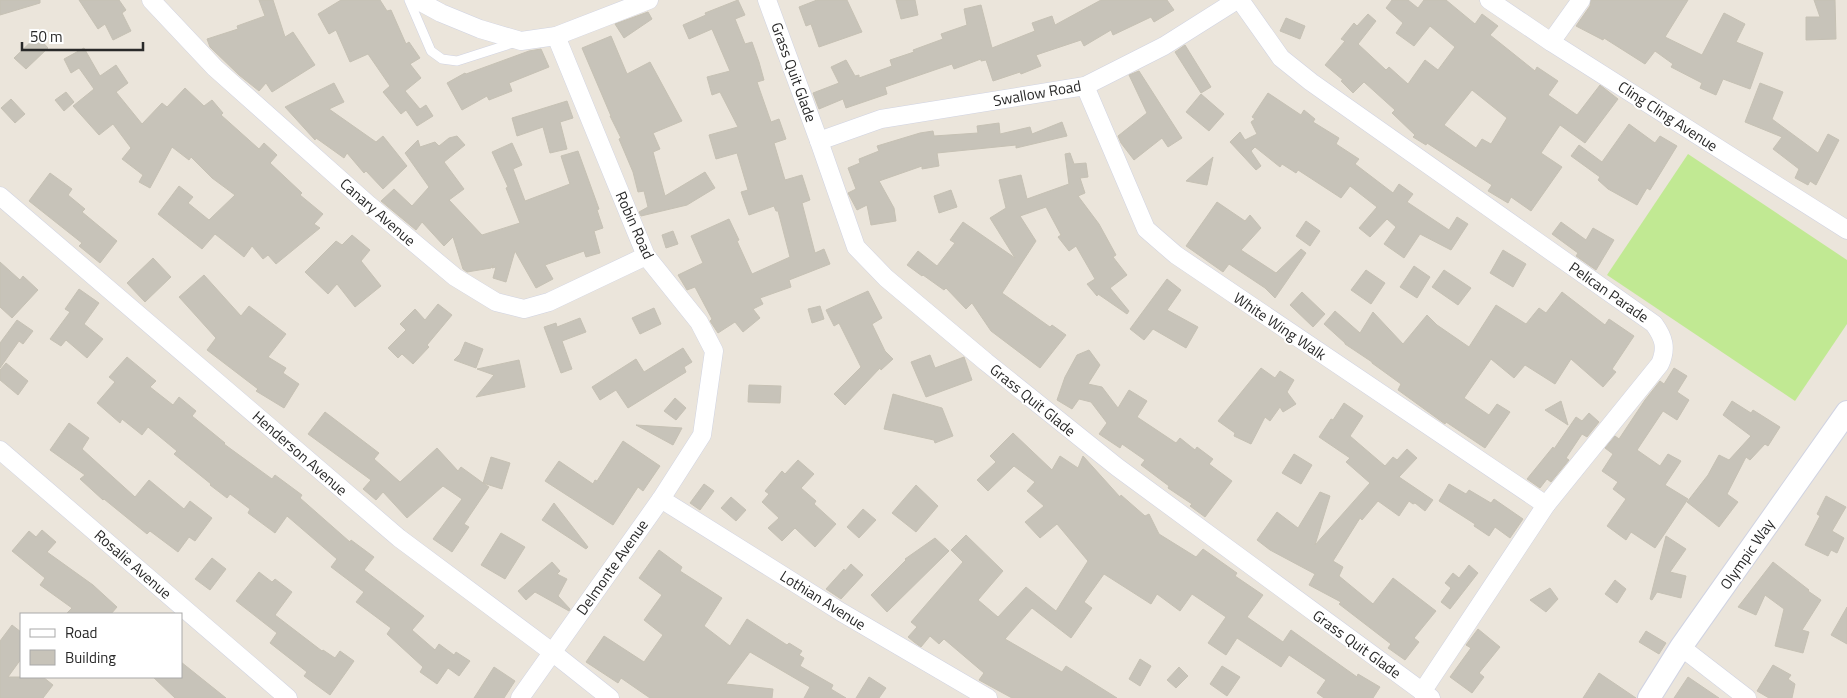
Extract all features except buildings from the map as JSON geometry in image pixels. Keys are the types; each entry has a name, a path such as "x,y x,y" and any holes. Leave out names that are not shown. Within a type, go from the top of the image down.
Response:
{"street":[{"name":"Canary Avenue","path":"152,0 215,68 369,205 455,277 496,302 524,309 549,302 646,256"},
{"path":"417,0 441,13 480,29 521,41 556,36 649,0"},
{"name":"Grass Quit Glade","path":"767,0 856,247 886,278 986,362 1117,467 1426,695"},
{"name":"Swallow Road","path":"819,141 881,119 1085,86 1164,46 1238,0"},
{"name":"Pelican Parade","path":"1238,0 1281,58 1654,324 1661,333 1665,346 1660,364 1546,505 1426,695"},
{"name":"Cling Cling Avenue","path":"1489,0 1847,230"},
{"path":"1552,42 1581,0"},
{"name":"Robin Road","path":"556,36 646,256 699,322 714,351 702,435"},
{"name":"White Wing Walk","path":"1085,86 1146,229 1184,260 1546,505"},
{"name":"Henderson Avenue","path":"0,196 399,538 552,652 610,698"},
{"name":"Olympic Way","path":"1649,698 1681,648 1847,412"},
{"name":"Delmonte Avenue","path":"520,698 661,499 702,435"},
{"name":"Rosalie Avenue","path":"0,450 288,698"},
{"name":"Lothian Avenue","path":"661,499 841,612 988,698"},
{"path":"1681,648 1747,698"}],"lane":[{"path":"408,0 431,51 442,59 457,61 521,41"}],"green space":[{"path":"1688,154 1847,260 1847,324 1795,401 1607,275"}]}
